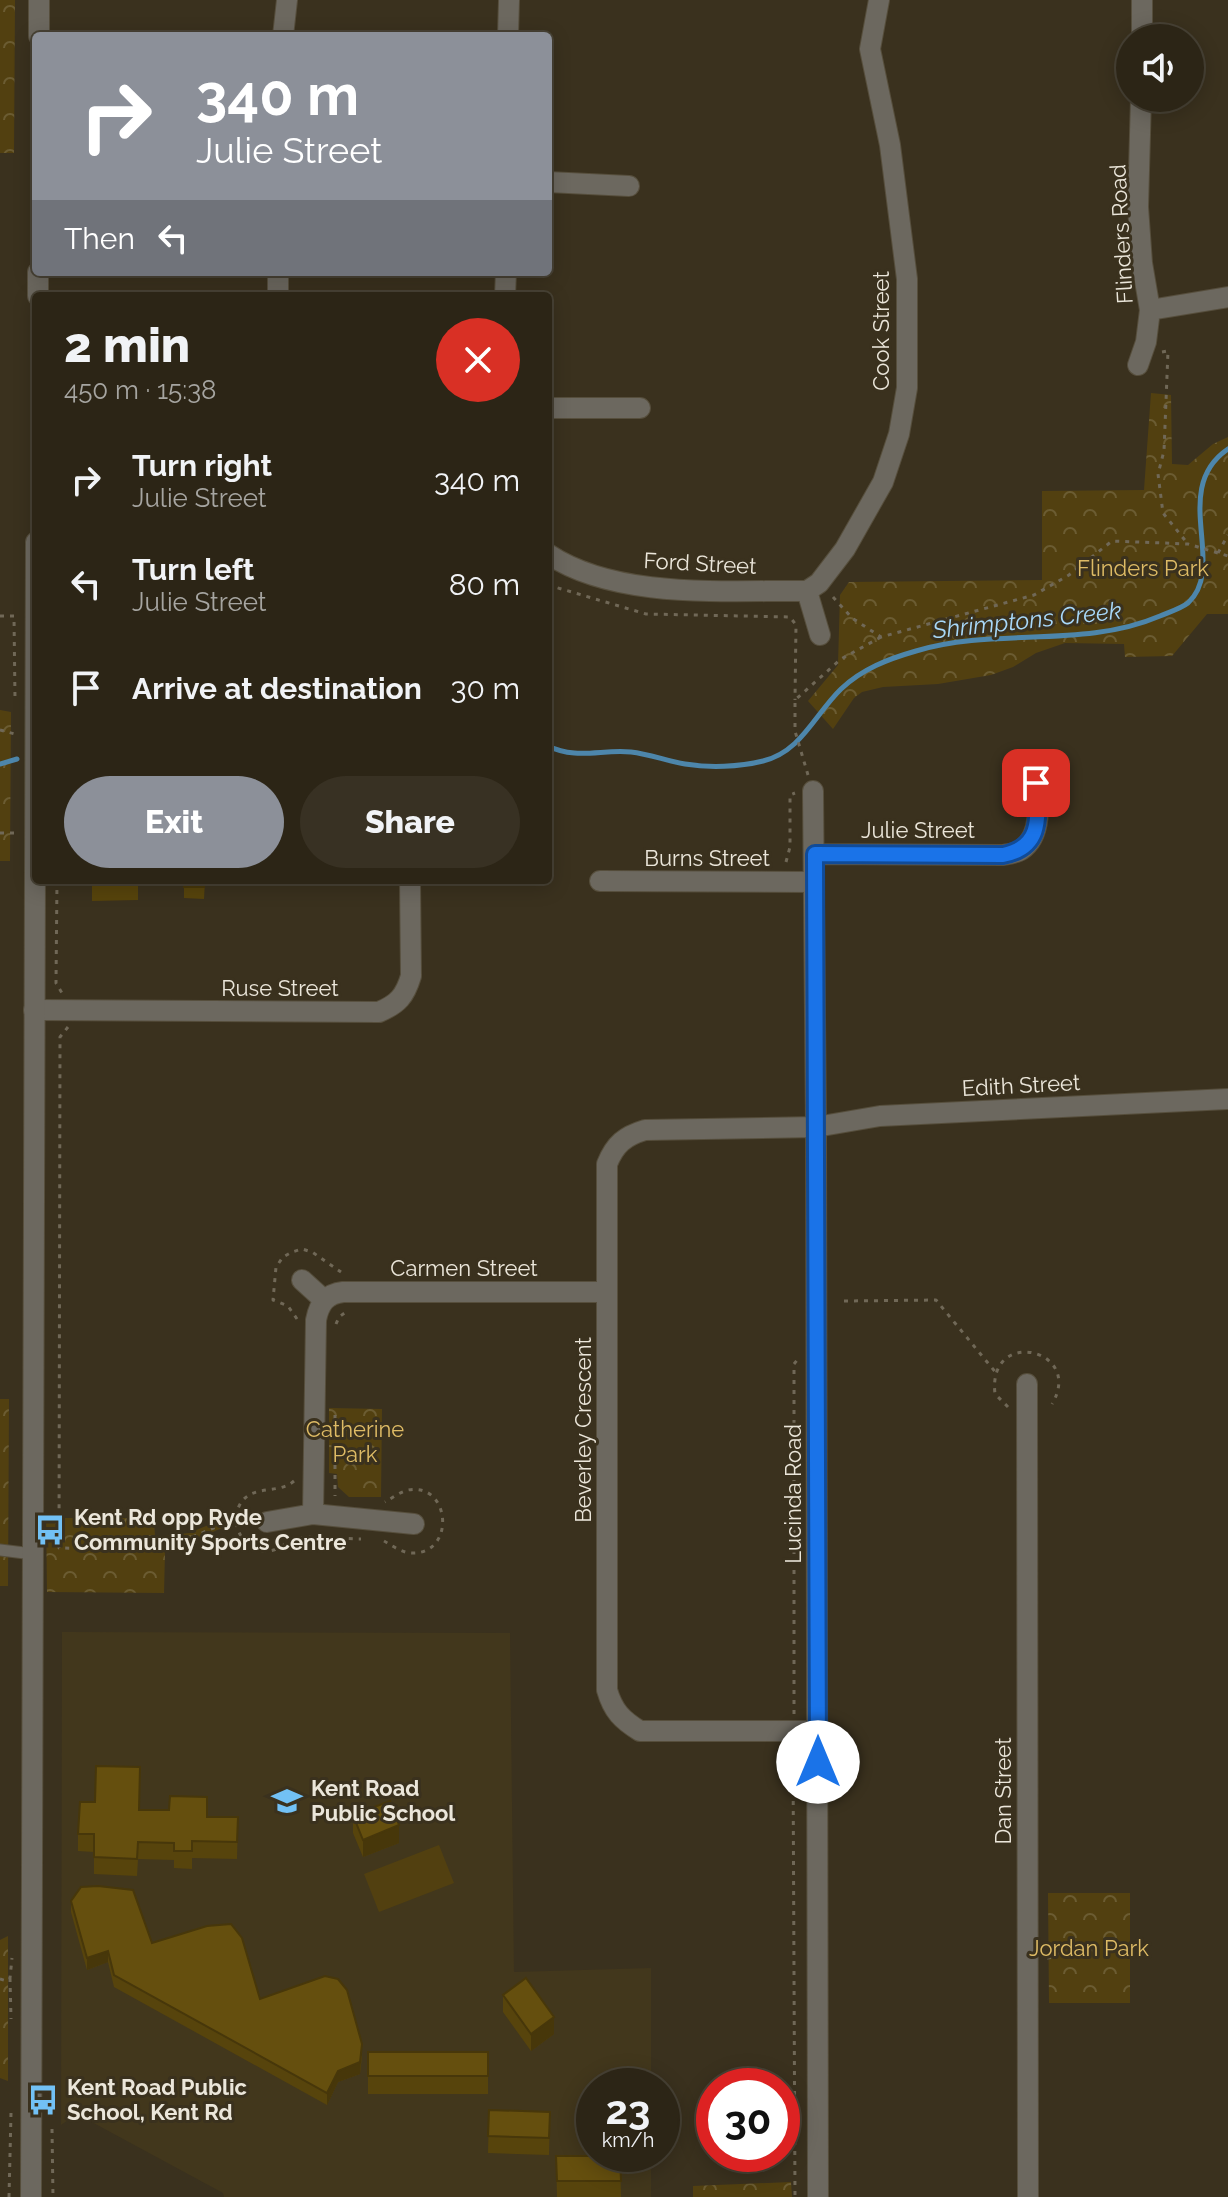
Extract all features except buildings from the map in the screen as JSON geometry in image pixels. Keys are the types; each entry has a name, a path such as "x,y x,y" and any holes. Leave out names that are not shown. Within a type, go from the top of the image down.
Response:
{"street":[{"path":"39,0 39,32"},
{"path":"283,32 287,0"},
{"path":"508,32 509,0"},
{"name":"Cook Street","path":"813,587 845,549 883,482 899,434 907,388 907,279 890,145 870,49 879,0"},
{"path":"1142,0 1142,24"},
{"name":"Flinders Road","path":"1140,360 1150,310 1142,263 1138,207 1141,112"},
{"path":"552,182 629,186"},
{"path":"1150,310 1228,297"},
{"path":"552,408 640,408"},
{"name":"Ford Street","path":"552,557 583,571 661,589 813,587"},
{"path":"813,587 820,635"},
{"name":"Julie Street","path":"815,854 1003,855 1020,851 1035,834 1035,760"},
{"name":"Lucinda Road","path":"808,784 815,854 818,2197"},
{"name":"Burns Street","path":"600,881 814,882"},
{"path":"31,2197 35,884"},
{"name":"Ruse Street","path":"34,1010 379,1012 397,1005 411,976 410,884"},
{"name":"Edith Street","path":"816,1127 880,1116 1228,1099"},
{"name":"Beverley Crescent","path":"816,1127 645,1130 627,1136 613,1149 607,1164 607,1690 612,1707 624,1721 640,1731 818,1731"},
{"path":"302,1280 324,1300 316,1320 313,1514"},
{"name":"Carmen Street","path":"324,1300 333,1293 343,1292 606,1292"},
{"name":"Dan Street","path":"1027,1384 1028,2197"},
{"path":"267,1522 313,1514 414,1524"}],"lane":[{"path":"0,1550 33,1554"}],"path":[{"path":"1140,360 1168,351 1164,451 1158,474 1163,513 1188,544"},
{"path":"1218,553 1228,535"},
{"path":"795,700 841,659 881,637 1034,595 1069,575 1112,541 1188,544 1228,556"},
{"path":"813,587 881,637"},
{"path":"0,616 14,616 15,704"},
{"path":"787,882 790,795 808,784 795,731 796,625 790,617"},
{"path":"0,730 15,733 16,739"},
{"path":"57,884 56,983 64,996"},
{"path":"69,1023 60,1037 59,1548 162,1550 237,1518"},
{"path":"298,1326 294,1312 273,1300 276,1267 283,1257 302,1249 346,1274"},
{"path":"844,1301 936,1300 997,1374 995,1394 1008,1407 1009,1420"},
{"path":"335,1326 339,1317 352,1310"},
{"path":"335,1407 335,1497"},
{"path":"295,1480 288,1486 251,1493 239,1507 237,1518 242,1538 248,1545 264,1551 279,1550 299,1538 368,1540"},
{"path":"382,1540 405,1552 423,1551 435,1543 444,1526 440,1506 432,1496 421,1491 409,1490 384,1503"},
{"path":"793,1743 795,2197"},
{"path":"0,1979 7,1981 10,1978 12,1955"}],"shaded area":[{"name":"Kent Road Public School","path":"62,1632 510,1633 514,1972 651,1968 651,2068 576,2068 576,2172 651,2172 651,2197 224,2197 223,2193 77,2114 61,2125"}],"green space":[{"path":"0,0 15,0 14,153 0,153"},
{"name":"Flinders Park","path":"1151,393 1171,395 1172,464 1188,465 1213,444 1228,437 1228,614 1207,614 1172,656 1125,657 1124,644 1065,643 991,675 862,692 854,698 833,729 808,701 838,665 840,595 849,582 1042,580 1042,491 1144,490"},
{"path":"0,710 11,712 10,861 0,861"},
{"path":"0,1399 9,1399 8,1586 0,1586"},
{"name":"Catherine Park","path":"329,1408 382,1409 381,1497 349,1497 338,1487 337,1474 329,1473"},
{"path":"46,1513 64,1518 154,1518 155,1537 189,1533 233,1515 234,1523 165,1552 164,1593 47,1592"},
{"path":"439,1845 454,1883 379,1912 364,1874"},
{"name":"Jordan Park","path":"1048,1893 1130,1893 1130,2003 1049,2003"},
{"path":"8,1936 8,2081 0,2078 0,1940"},
{"path":"791,2182 792,2197 693,2197 693,2186"}],"waterway":[{"name":"Shrimptons Creek","path":"552,748 579,753 631,752 704,766 734,766 763,761 798,741 849,682 895,658 946,644 977,640 1101,632 1131,626 1178,609 1188,603 1199,587 1203,569 1202,485 1211,466 1228,449"},
{"name":"Shrimptons Creek","path":"0,764 17,759"}],"place":[{"name":"Kent Rd opp Ryde Community Sports Centre","path":"50,1530"},
{"name":"Kent Road Public School","path":"287,1801"},
{"name":"Kent Road Public School, Kent Rd","path":"43,2100"}],"route":[{"path":"818,1762 815,854 1003,855 1020,851 1035,834 1036,783"}]}
